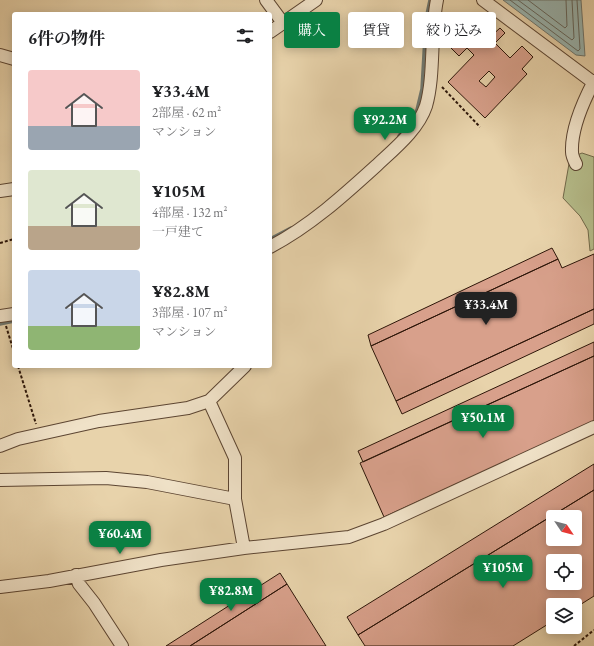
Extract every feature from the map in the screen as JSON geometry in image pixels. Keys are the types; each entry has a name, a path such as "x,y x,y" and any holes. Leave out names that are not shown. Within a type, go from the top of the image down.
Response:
{"street":[{"path":"266,0 283,23"},
{"path":"272,31 316,0"},
{"path":"272,246 318,217 400,143 418,121 426,106 430,79 433,18 438,0"},
{"path":"483,0 594,82 580,112 575,131 572,153 576,164"},
{"path":"0,55 12,58"},
{"path":"0,191 12,190"},
{"path":"0,446 18,439 99,422 188,408 208,401 243,368"},
{"path":"208,401 235,458 235,499 244,548"},
{"path":"0,587 49,581 161,560 244,548 349,537 366,532 594,427"},
{"path":"0,480 106,478 147,482 235,499"},
{"path":"76,575 79,584 94,603 122,646"}],"path":[{"path":"430,79 435,80 440,84 480,127"},
{"path":"0,243 12,240"},
{"path":"6,315 12,343"},
{"path":"19,368 40,435"},
{"path":"574,646 594,630"}],"green space":[{"path":"582,153 594,157 594,249 590,251 588,230 580,216 563,198 570,158"}],"water":[{"path":"503,0 581,0 585,56 576,55"}],"building":[{"path":"500,28 505,33 496,42 496,32"},
{"path":"496,44 510,58 522,46 533,57 522,69 527,74 485,118 448,82 474,55 467,48 496,48","holes":["489,71 495,77 486,87 479,81"]},
{"path":"451,48 467,48 459,56"},
{"path":"552,248 558,259 371,346 368,335"},
{"path":"594,254 594,309 396,401 371,346 558,259 562,268"},
{"path":"594,309 594,324 402,414 396,401"},
{"path":"594,342 594,356 363,462 358,451"},
{"path":"594,356 594,421 384,517 360,463"},
{"path":"594,464 594,490 561,510 546,510 546,519 358,635 347,617"},
{"path":"594,490 594,596 582,604 582,598 546,598 546,625 513,646 365,646 358,635 546,519 546,546 582,546 582,510 561,510"},
{"path":"280,573 287,584 190,646 166,646"},
{"path":"287,584 326,646 190,646"}],"waterway":[{"path":"399,136 417,110 422,89 426,19 430,0"},
{"path":"272,238 291,228"},
{"path":"0,324 12,321"}]}
